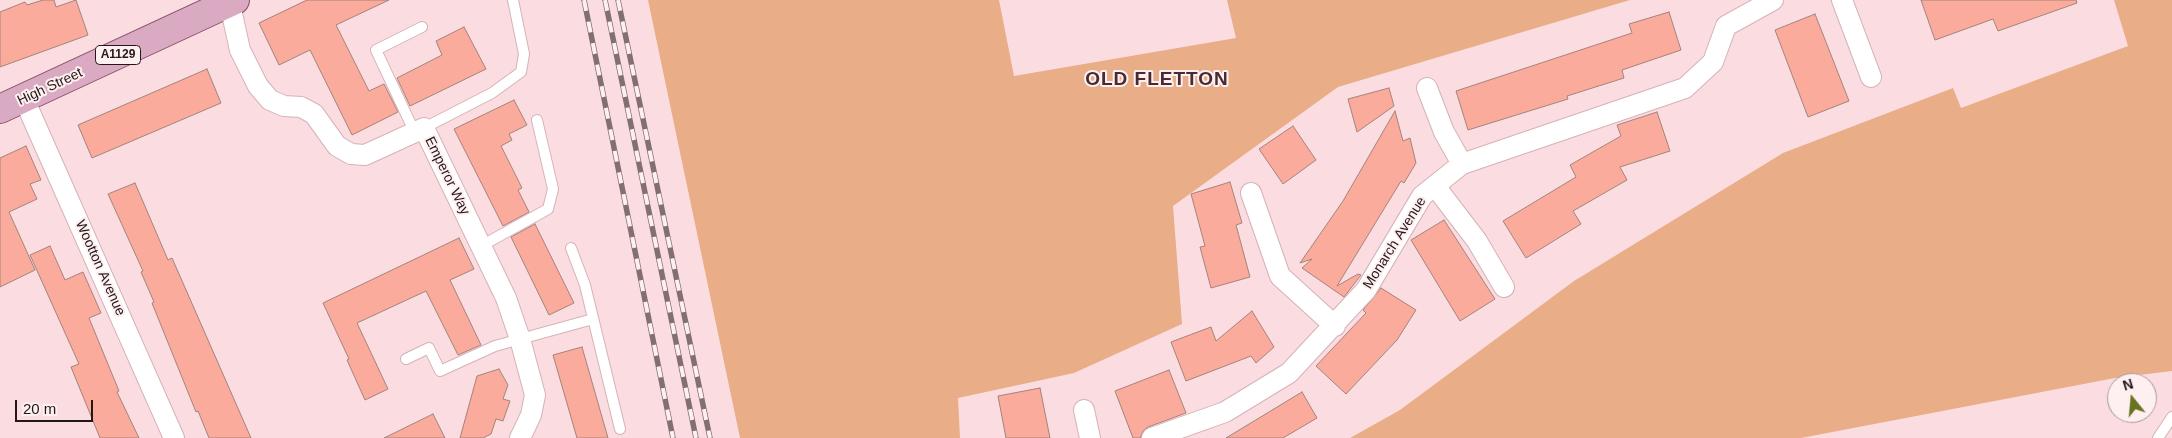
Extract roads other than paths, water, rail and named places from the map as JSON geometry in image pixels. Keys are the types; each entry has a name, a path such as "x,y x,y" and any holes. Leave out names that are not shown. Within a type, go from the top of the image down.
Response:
{"main road":[{"name":"High Street","path":"12,104 232,1"}],"street":[{"name":"Monarch Avenue","path":"1152,438 1225,412 1290,373 1366,290 1422,196 1462,164 1685,88 1713,62 1726,26 1773,0"},
{"path":"1842,0 1871,76"},
{"name":"Emperor Way","path":"232,1 240,50 258,86 270,100 284,106 301,107 314,114 337,146 351,154 365,155 419,130 481,246 506,298 520,339 535,395 531,415 520,438"},
{"path":"1427,88 1444,132 1462,164"},
{"name":"Wootton Avenue","path":"12,104 174,438"},
{"path":"1435,186 1477,241 1504,286"},
{"path":"1251,193 1280,276 1335,326"},
{"path":"1084,410 1090,438"}],"lane":[{"path":"422,27 376,50 419,130 492,92 521,72 524,54 513,0"},
{"path":"481,246 548,209 553,189 537,120"},
{"path":"571,248 585,285 620,429"},
{"path":"406,359 429,348 440,371 494,346 593,319"},
{"path":"2158,438 2172,417"}],"railway":[{"path":"584,0 673,438"},
{"path":"605,0 696,438"},
{"path":"618,0 710,438"}],"district":[{"name":"OLD FLETTON","path":"1157,80"}]}
